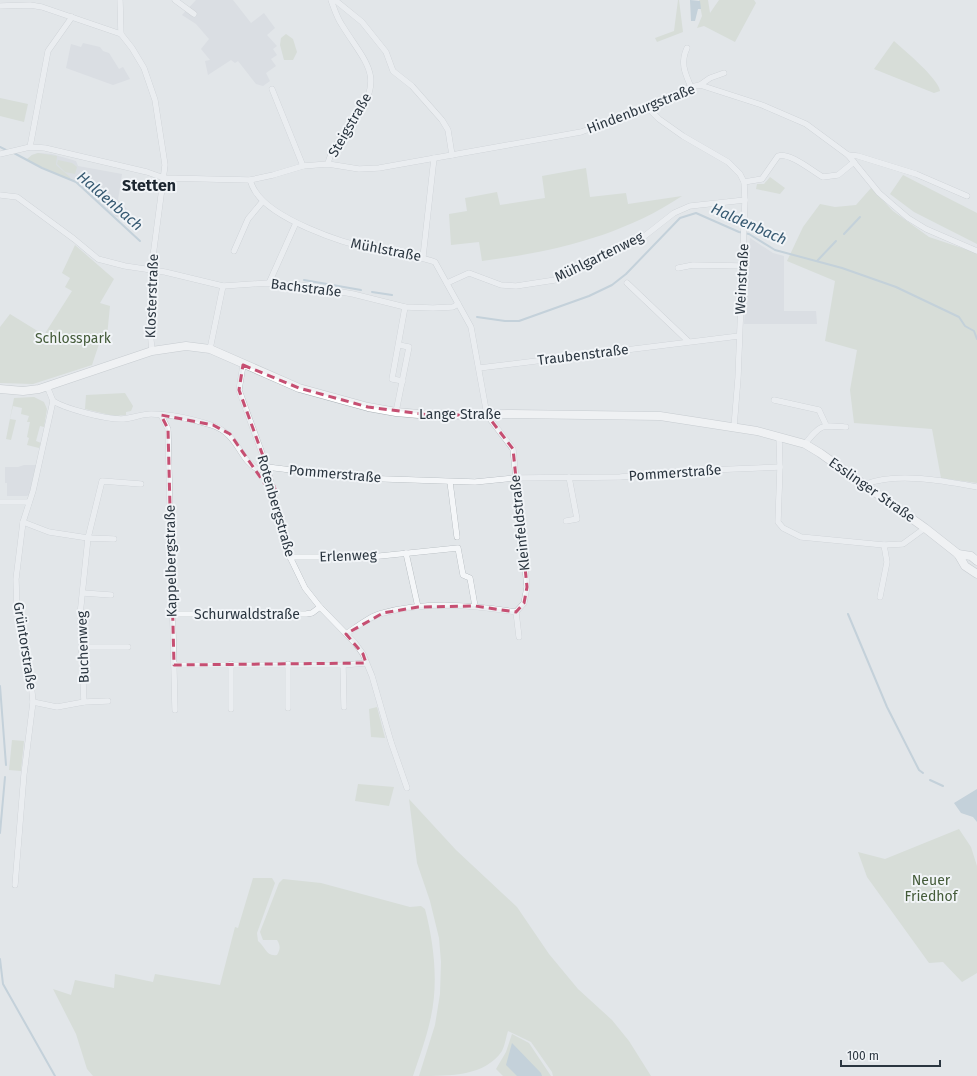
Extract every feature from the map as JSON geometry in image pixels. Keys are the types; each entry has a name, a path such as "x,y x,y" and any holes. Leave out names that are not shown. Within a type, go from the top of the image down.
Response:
{"main road":[{"name":"Lange Straße","path":"152,351 186,346 210,349 243,365 299,388 368,407 396,412 430,415 660,416 734,426 779,437"},
{"name":"Klosterstraße","path":"0,390 23,391 47,386 152,351"},
{"name":"Esslinger Straße","path":"779,437 805,444 866,484 958,554 965,566 977,574"},
{"name":"Esslinger Straße","path":"958,554 971,556 977,561"}],"street":[{"path":"0,6 9,3 42,7 121,34 120,0"},
{"path":"175,0 194,14"},
{"name":"Steigstraße","path":"328,164 335,148 355,120 368,98 372,77 369,65 341,23 331,0"},
{"path":"335,0 362,22 386,52 393,71 412,86 442,120 448,130 452,155"},
{"path":"30,147 48,51 72,17"},
{"name":"Klosterstraße","path":"121,34 132,48 144,68 155,100 165,165 152,264 155,278 149,319 152,351"},
{"path":"687,48 683,56 682,66 691,87"},
{"path":"700,85 710,78 724,73"},
{"name":"Hindenburgstraße","path":"1,154 30,147 45,148 142,171 164,178 250,180 303,166 328,164 359,169 379,168 581,132 648,108 653,103 691,87 700,85 762,105 806,124 848,155 883,197 908,218 926,229 977,250"},
{"path":"272,89 303,166"},
{"path":"648,108 659,119 683,136 728,162 740,174 744,182 762,179 778,156 781,155 792,157 823,177 838,175 854,162"},
{"path":"848,155 858,156 916,174 967,196"},
{"path":"423,257 434,158"},
{"path":"234,250 248,219 263,201 255,191 250,180"},
{"name":"Weinstraße","path":"734,426 743,266 745,200 744,182"},
{"name":"Bachstraße","path":"0,195 17,198 74,239 98,259 125,266 153,270 224,286 270,283 301,285 353,294 405,307 453,307 458,304"},
{"name":"Mühlgartenweg","path":"447,283 469,273 502,285 516,286 554,280 642,238 674,213 690,206 745,200"},
{"name":"Mühlstraße","path":"263,201 296,223 328,237 372,249 423,257 436,262 470,327 487,415"},
{"path":"270,283 296,223"},
{"path":"678,268 693,265 743,266"},
{"path":"627,283 688,341"},
{"path":"210,349 224,286"},
{"path":"403,381 392,378 405,307"},
{"name":"Traubenstraße","path":"479,368 688,341 740,336"},
{"path":"396,412 409,347 398,345"},
{"name":"Rotenbergstraße","path":"243,365 239,390 267,467 290,557 305,588 320,607 356,643 363,654 372,676 406,788"},
{"path":"47,386 53,401"},
{"path":"774,400 819,410 826,425"},
{"name":"Pommerstraße","path":"53,401 60,405 104,417 122,419 139,415 175,415 213,425 230,434 253,467 259,470 267,467 356,478 450,482 516,478 620,477 684,471 780,467"},
{"name":"Grüntorstraße","path":"15,885 24,774 33,702 29,662 17,612 16,580 23,522 34,491 53,401"},
{"name":"Kappelbergstraße","path":"161,415 168,429 175,710"},
{"name":"Kleinfeldstraße","path":"487,415 513,449 527,587 524,602 516,612"},
{"path":"805,444 817,428 826,425 846,427"},
{"path":"779,437 780,467 778,522 783,528 801,536 884,545 903,544 925,528"},
{"path":"566,521 577,519 570,477"},
{"path":"866,484 878,480 925,479 977,487"},
{"name":"Buchenweg","path":"84,702 80,615 88,538 102,481 141,484"},
{"path":"450,482 457,537"},
{"path":"0,502 29,502"},
{"path":"23,522 49,532 88,538 114,539"},
{"path":"880,597 887,562 884,545"},
{"name":"Erlenweg","path":"290,557 370,557 458,548 463,575 470,578 475,606"},
{"path":"406,553 418,607"},
{"name":"Buchenweg","path":"83,593 111,595"},
{"path":"346,634 365,621 383,613 418,607 475,606 516,612 519,637"},
{"name":"Schurwaldstraße","path":"172,614 312,614 320,607"},
{"path":"81,647 128,647"},
{"path":"174,665 343,665 366,663"},
{"path":"231,664 231,708"},
{"path":"288,664 288,708"},
{"path":"343,665 344,707"},
{"name":"Buchenweg","path":"33,702 58,707 84,702 108,701"}],"highlighted area":[{"path":"243,365 299,388 368,407 430,415 487,415 513,449 527,587 524,603 516,612 475,606 418,607 383,613 346,634 363,654 366,663 174,665 168,429 161,415 213,425 230,434 270,491 275,489 239,390"}],"shaded area":[{"path":"196,0 233,0 251,23 264,13 275,28 267,35 277,46 273,49 277,55 271,59 276,66 266,73 270,81 263,86 256,84 238,61 235,63 231,60 208,75 205,61 210,60 201,49 209,39 196,24 182,15"},
{"path":"83,43 100,47 103,51 109,53 119,69 123,67 130,79 113,85 66,68 71,44 81,47"},
{"path":"38,153 52,154 76,161 78,166 122,174 118,200 127,209 119,217 116,217 76,182 26,160 32,155"},
{"path":"750,238 773,253 784,256 784,311 816,311 817,324 744,324"},
{"path":"24,465 37,465 33,492 27,496 7,496 5,467 18,467"}],"green space":[{"path":"678,0 683,32 657,42 655,38 674,31"},
{"path":"699,0 708,0 710,13 719,0 754,0 756,3 735,42 704,26 697,28 702,16"},
{"path":"286,34 293,39 297,52 293,60 284,60 280,45 281,38"},
{"path":"894,41 928,72 934,79 940,91 934,93 874,69"},
{"path":"0,98 28,104 24,122 0,116"},
{"path":"38,153 57,156 56,165 70,177 70,180 26,160 32,155"},
{"path":"58,160 72,163 77,167 75,174 65,172 57,164"},
{"path":"586,168 590,197 626,193 628,204 682,196 659,210 611,232 535,253 482,261 479,242 451,245 449,214 467,211 465,198 497,192 500,205 545,198 542,176"},
{"path":"903,175 977,213 977,244 914,212 890,194"},
{"path":"770,177 785,188 780,194 756,189 757,184 764,184"},
{"path":"871,188 893,211 929,237 977,253 977,483 941,478 932,429 854,423 850,390 857,350 825,341 835,281 787,261 803,227 820,204 835,207 856,205"},
{"name":"Schlosspark","path":"75,245 114,279 100,303 110,306 107,336 100,341 92,365 33,384 0,383 0,327 10,314 44,335 72,291 65,287 70,278 62,273"},
{"path":"125,393 133,406 131,411 126,412 126,415 114,416 85,409 86,395"},
{"path":"34,397 44,402 47,409 44,427 40,426 36,441 41,443 39,448 27,445 30,422 27,422 29,416 21,414 22,408 13,406 10,419 16,420 11,440 6,439 14,398"},
{"path":"377,707 385,738 371,737 369,709"},
{"path":"12,740 24,741 21,771 9,770"},
{"path":"358,784 394,787 389,806 355,801"},
{"path":"409,799 456,850 517,907 549,954 578,989 612,1020 629,1041 651,1076 553,1076 552,1072 531,1042 508,1031 502,1051 495,1059 477,1070 455,1075 419,1076 435,1025 440,994 441,962 439,938 430,901 417,863"},
{"name":"Neuer Friedhof","path":"959,829 971,847 977,866 977,973 962,982 943,962 929,963 867,877 858,852 885,859"},
{"path":"253,878 272,878 275,883 257,933 258,941 268,953 273,955 277,955 280,948 277,940 263,940 260,932 279,883 283,879 321,883 410,907 421,906 425,909 433,950 435,979 433,1007 413,1076 93,1076 87,1069 76,1034 53,989 71,995 75,980 114,988 115,974 153,982 155,974 220,985 235,927 238,928"},
{"path":"512,1034 529,1043 551,1076 503,1076 496,1069 506,1052"}],"water":[{"path":"690,0 700,1 701,9 698,9 695,21 691,21"},
{"path":"977,789 977,822 973,817 961,813 954,803"},
{"path":"512,1043 541,1073 542,1076 517,1076 506,1065"}],"waterway":[{"name":"Haldenbach","path":"0,147 8,151"},
{"name":"Haldenbach","path":"12,152 42,168 76,182 140,241"},
{"name":"Haldenbach","path":"477,317 505,321 519,321 589,296 612,285 626,274 680,218 696,213 739,232 749,234 775,250 842,268 896,287 959,317 965,326 974,331 977,339"},
{"path":"844,234 860,217"},
{"path":"817,261 836,241"},
{"name":"Haldenbach","path":"304,280 361,290"},
{"name":"Haldenbach","path":"372,292 392,295"},
{"path":"848,614 887,707 919,770 923,773"},
{"path":"0,686 6,765"},
{"path":"0,833 5,777"},
{"path":"930,780 943,786"},
{"path":"0,959 3,984 55,1076"}],"district":[{"name":"Stetten","path":"149,185"}]}
